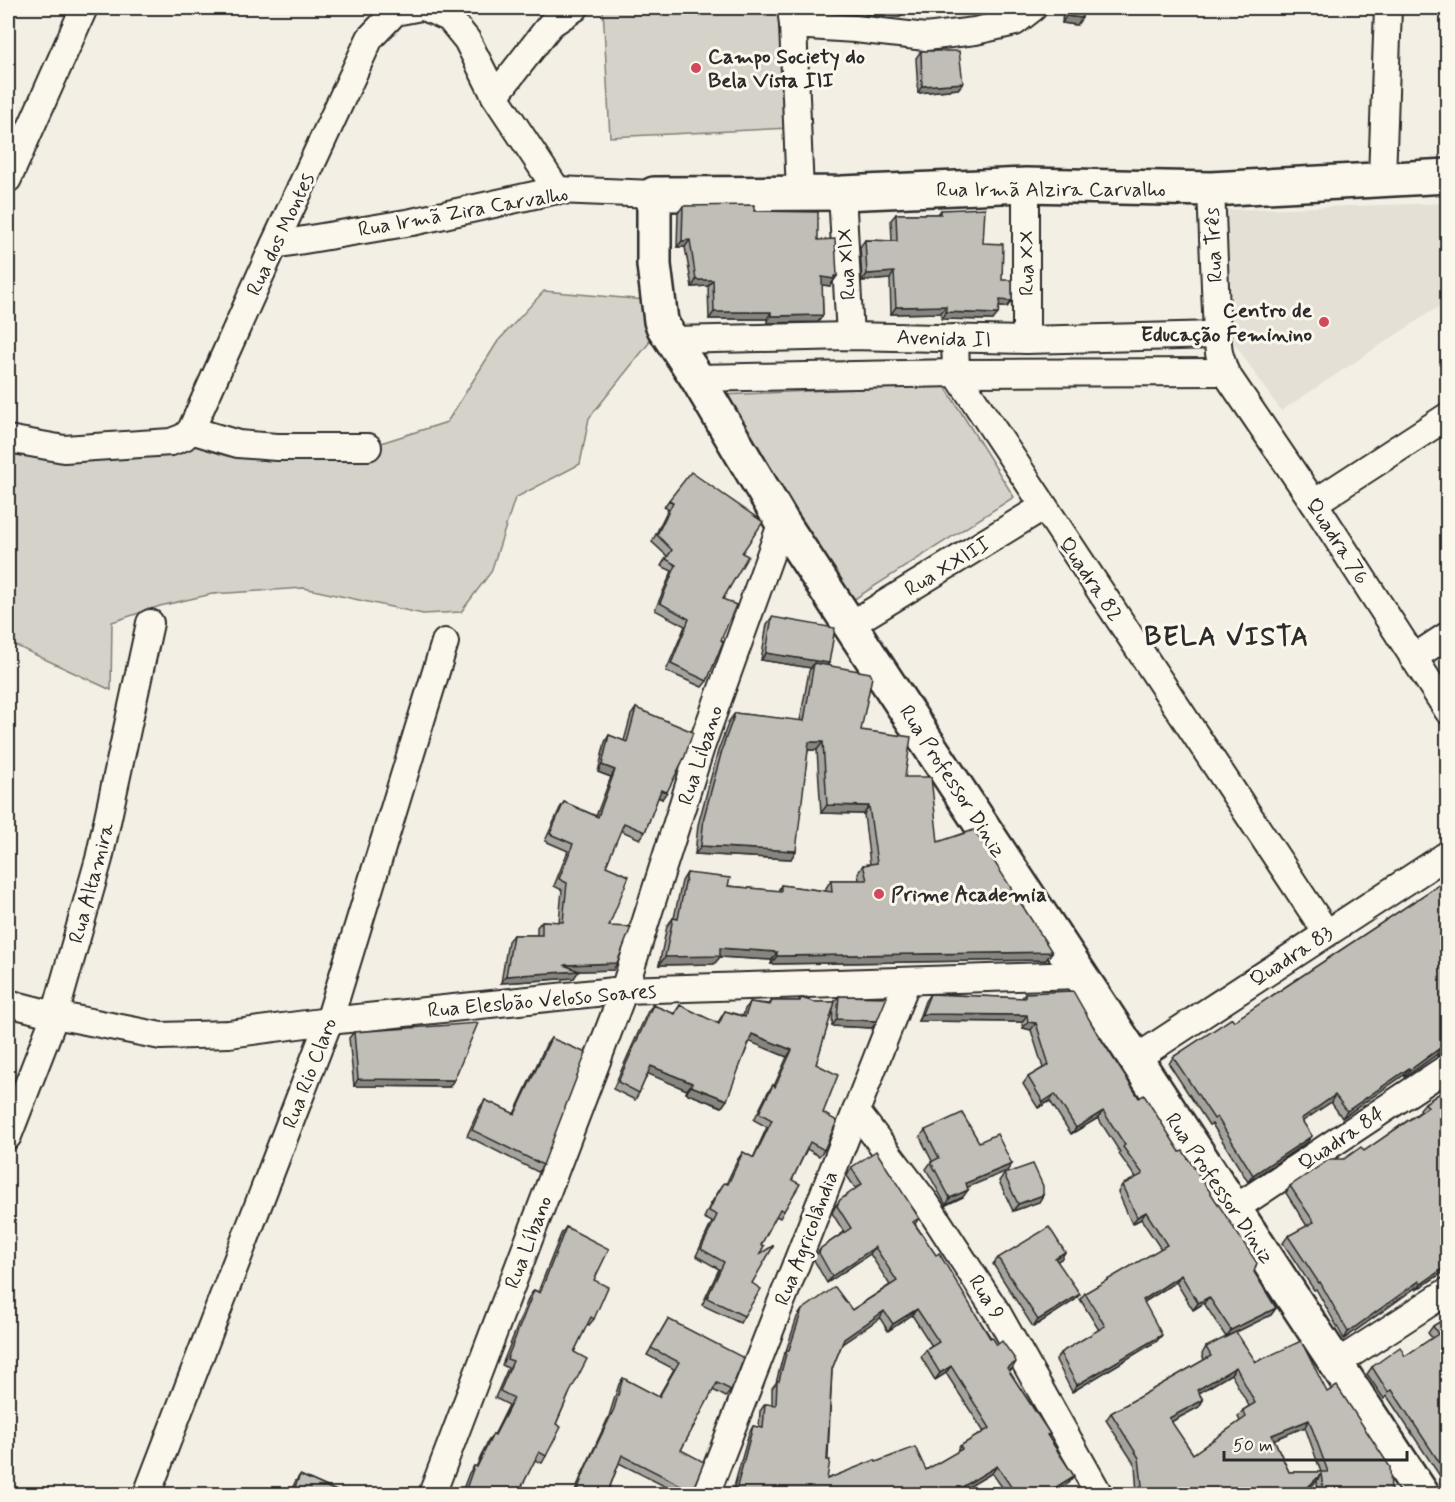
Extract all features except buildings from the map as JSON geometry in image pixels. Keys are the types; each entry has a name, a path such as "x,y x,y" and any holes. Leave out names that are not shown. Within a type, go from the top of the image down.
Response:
{"street":[{"path":"8,179 84,8"},
{"path":"416,8 449,18 467,40 495,96 557,190"},
{"name":"Rua dos Montes","path":"191,430 370,38 395,12 416,8"},
{"path":"495,96 551,24 575,8"},
{"path":"800,193 792,16 855,29 926,37 975,31 1016,22 1034,8"},
{"path":"1382,178 1388,8"},
{"name":"Rua Irmã Alzira Carvalho","path":"654,194 842,193 1026,185 1211,189 1448,176"},
{"name":"Rua XX","path":"1026,185 1026,340"},
{"name":"Rua Três","path":"1211,189 1217,335 1219,353 1225,372"},
{"name":"Rua Irmã Zira Carvalho","path":"274,245 412,222 557,190 654,194"},
{"name":"Rua XIX","path":"842,193 850,336"},
{"name":"Rua Professor Diniz","path":"654,194 654,265 661,321 671,340 697,378 782,522 1422,1494"},
{"name":"Avenida II","path":"671,340 850,336 1026,340 1217,335"},
{"path":"955,338 956,374"},
{"name":"Avenida II","path":"697,378 1225,372"},
{"name":"Quadra 76","path":"1225,372 1314,503 1448,711"},
{"name":"Quadra 82","path":"956,374 1326,932"},
{"path":"1314,503 1448,416"},
{"path":"8,439 64,449 171,442 184,437 191,430 238,444 277,447 368,447"},
{"name":"Rua XXIII","path":"850,625 1043,507"},
{"name":"Rua Libano","path":"624,990 701,747 782,522"},
{"name":"Rua Altamira","path":"8,1136 55,1015 99,859 150,623"},
{"path":"1413,658 1448,635"},
{"name":"Rua Rio Claro","path":"147,1494 329,1021 445,642"},
{"name":"Quadra 83","path":"1135,1059 1448,854"},
{"name":"Rua Elesbão Veloso Soares","path":"8,1003 55,1015 161,1036 229,1034 329,1021 624,990 1081,975"},
{"name":"Rua Agricolândia","path":"706,1494 907,981"},
{"name":"Rua Líbano","path":"432,1494 624,990"},
{"name":"Quadra 84","path":"1234,1209 1448,1067"},
{"name":"Rua 9","path":"856,1111 926,1203 998,1314 1099,1494"},
{"path":"1336,1364 1448,1291"}],"shaded area":[{"name":"Campo Society do Bela Vista III","path":"603,8 782,8 789,128 610,137"},
{"name":"Centro de Educação Feminino","path":"1447,203 1447,301 1281,411 1234,343 1226,210"},
{"path":"544,291 646,300 649,343 589,418 580,464 515,498 491,572 461,612 423,614 304,588 212,594 160,606 112,622 111,690 8,642 8,436 64,449 191,430 368,447 447,422 498,341"},
{"path":"944,385 1014,497 853,600 723,395"}],"place":[{"name":"Campo Society do Bela Vista III","path":"696,68"},
{"name":"Centro de Educação Feminino","path":"1324,322"},
{"name":"Prime Academia","path":"879,894"}],"district":[{"name":"BELA VISTA","path":"1227,636"}]}
